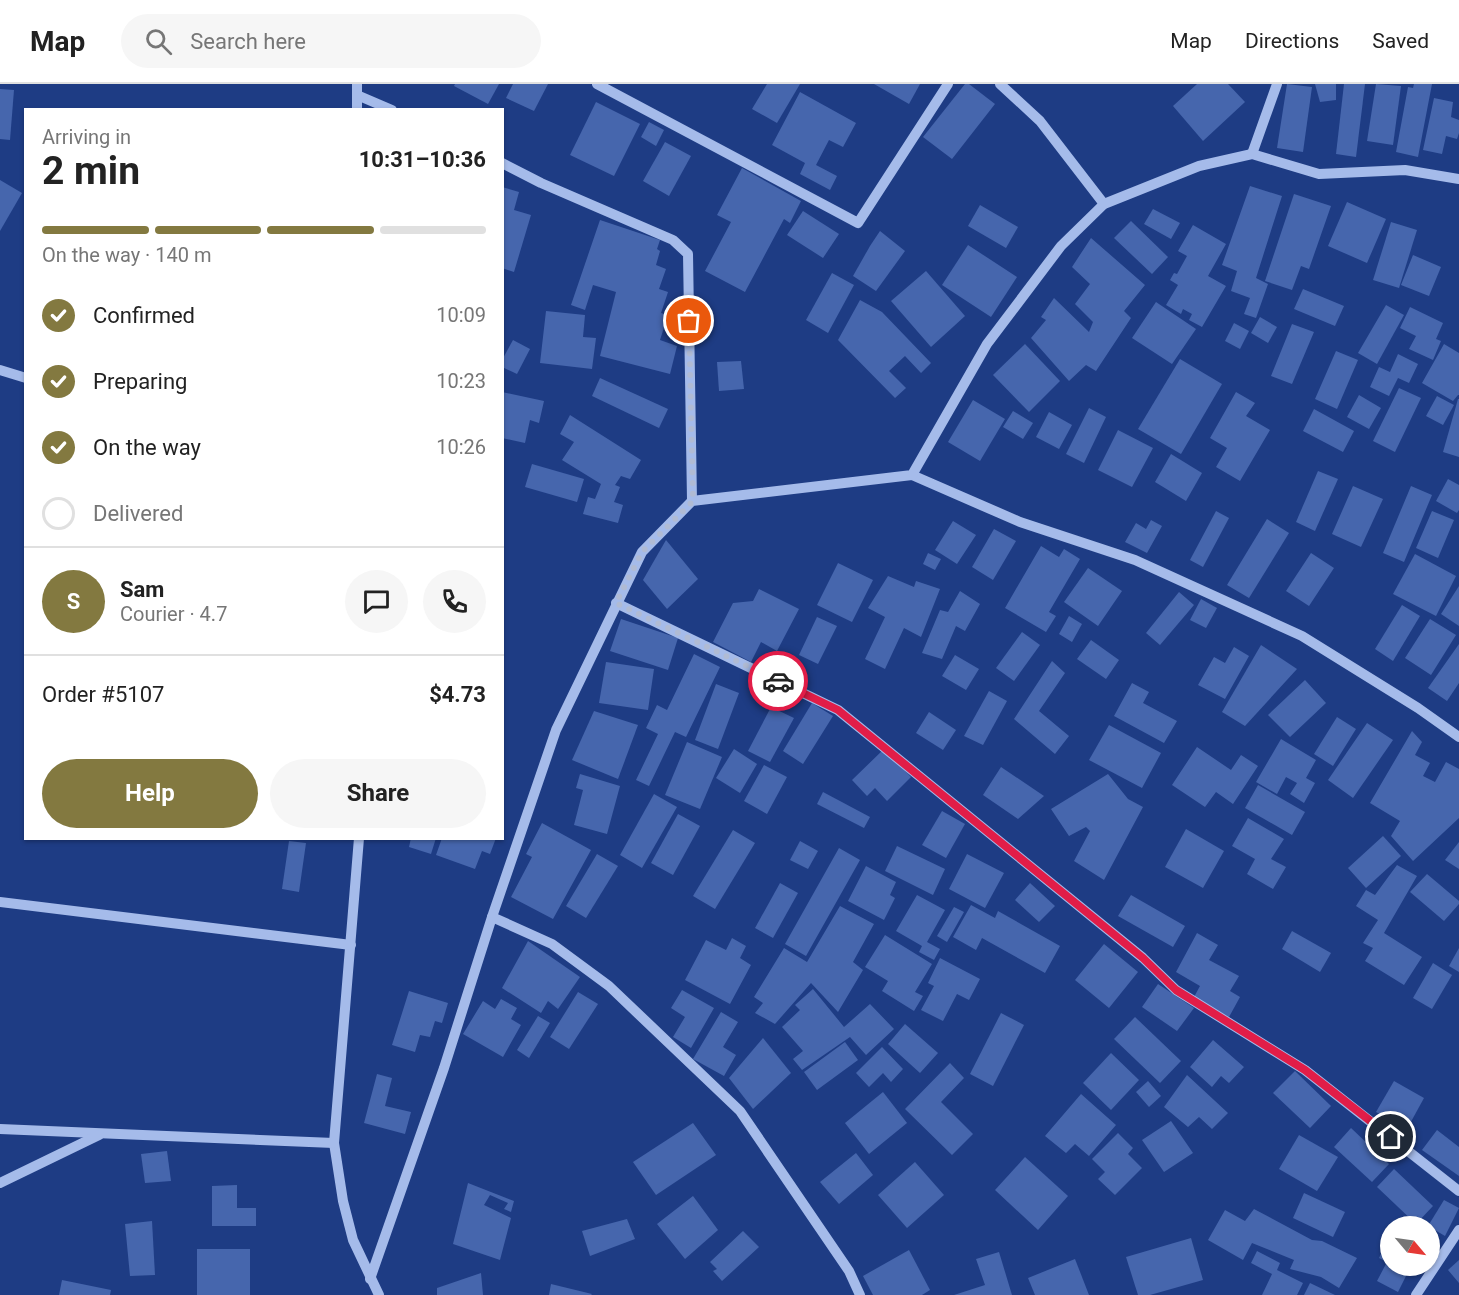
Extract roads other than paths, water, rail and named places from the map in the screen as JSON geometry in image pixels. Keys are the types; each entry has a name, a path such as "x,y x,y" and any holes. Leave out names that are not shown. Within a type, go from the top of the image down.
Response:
{"street":[{"path":"597,84 858,223 948,84"},
{"path":"1000,84 1040,122 1104,204"},
{"path":"1252,154 1277,84"},
{"path":"357,89 357,108"},
{"path":"357,89 389,108"},
{"path":"912,475 987,344 1062,246 1104,204 1199,166 1252,154 1319,174 1405,170 1459,178"},
{"path":"504,164 541,183 673,240 688,254 693,501"},
{"path":"0,370 24,377"},
{"path":"370,1279 444,1068 492,917 556,730 642,552 693,501 912,475 1020,522 1135,560 1302,636 1418,708 1459,737"},
{"path":"616,603 838,710 1143,958 1176,990 1305,1070 1459,1191"},
{"path":"359,840 334,1143 343,1201 353,1240 379,1295"},
{"path":"0,902 351,945"},
{"path":"492,917 552,944 609,986 740,1111 849,1271 860,1295"},
{"path":"0,1129 334,1143"},
{"path":"0,1183 100,1134"},
{"path":"1416,1295 1459,1230"}]}
